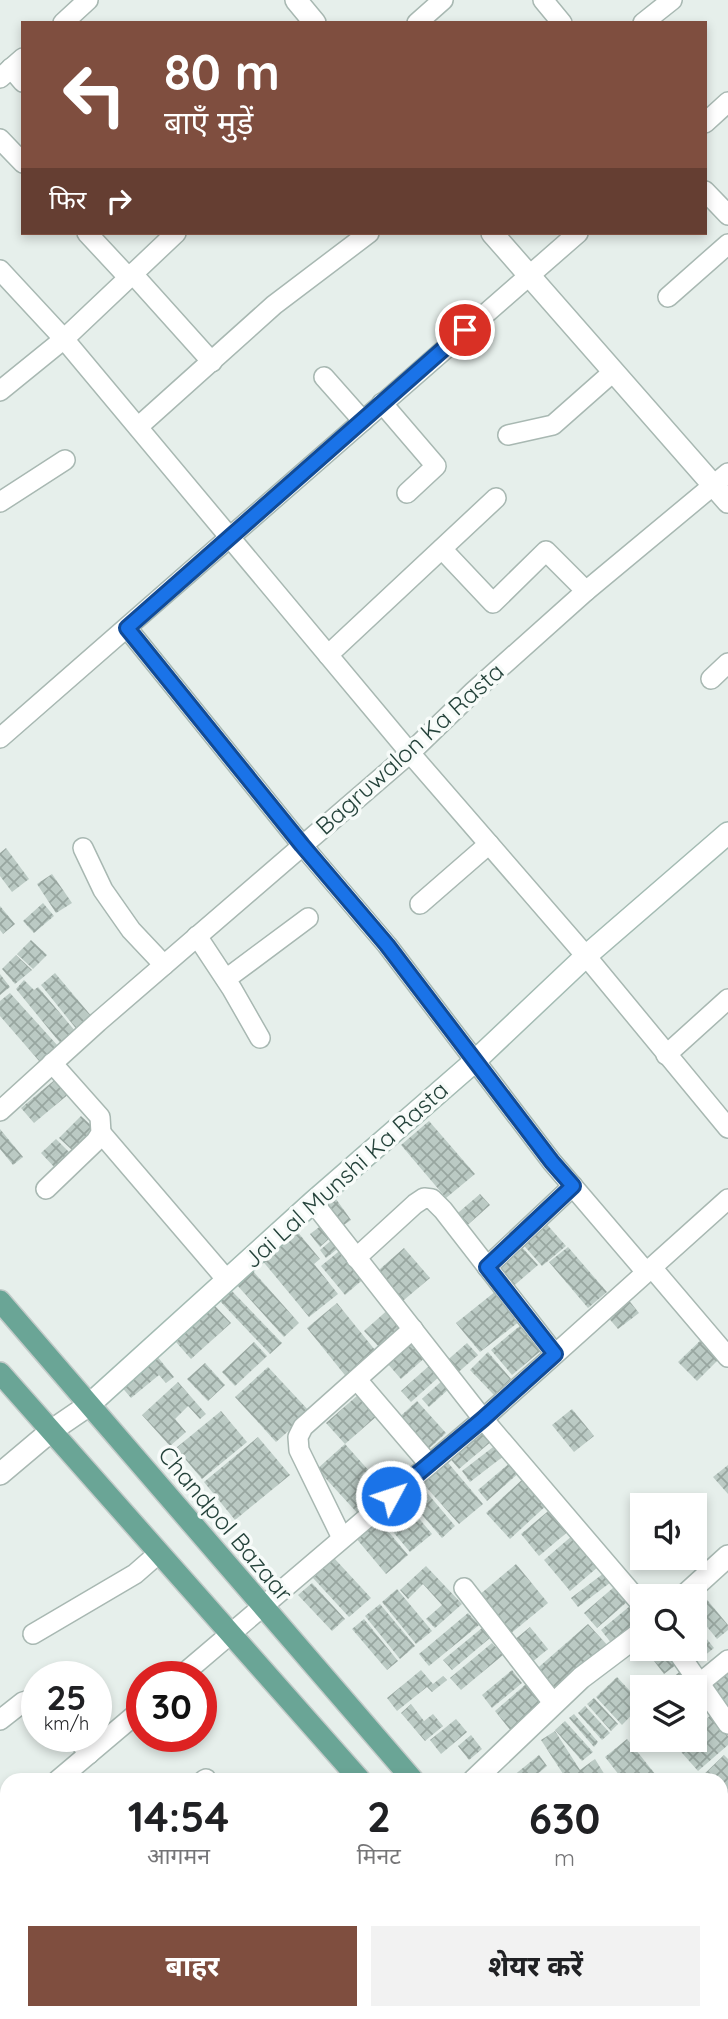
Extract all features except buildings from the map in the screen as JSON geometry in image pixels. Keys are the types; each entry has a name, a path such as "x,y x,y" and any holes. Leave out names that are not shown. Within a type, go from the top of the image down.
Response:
{"main road":[{"path":"494,235 613,372 721,479 728,502"},
{"name":"Jai Lal Munshi Ka Rasta","path":"0,1474 51,1431 89,1405 313,1202 475,1061 586,956 728,833"},
{"name":"Chandpol Bazaar","path":"0,1301 406,1773"},
{"path":"0,1373 354,1773"},
{"path":"697,1584 728,1556"},
{"path":"481,1773 581,1678 630,1641"}],"street":[{"path":"65,21 88,0"},
{"path":"421,12 443,0"},
{"path":"542,0 560,21"},
{"path":"646,21 672,0"},
{"path":"707,121 728,102"},
{"path":"0,139 21,161"},
{"path":"707,193 728,215"},
{"path":"89,235 212,362"},
{"path":"138,427 274,305 366,235"},
{"path":"0,738 576,235"},
{"path":"0,391 64,339 130,275 164,237"},
{"path":"668,297 728,244"},
{"path":"0,270 64,339 410,753 586,956 728,1128"},
{"path":"508,435 553,425 613,372"},
{"path":"324,377 363,421"},
{"path":"382,403 436,466 407,493"},
{"path":"0,502 65,460"},
{"name":"Bagruwalon Ka Rasta","path":"0,1111 197,936 410,753 474,691 586,591 721,479"},
{"path":"328,655 496,498"},
{"path":"442,549 493,603 546,551 586,591"},
{"path":"127,628 302,845 387,945 552,1162 646,1272"},
{"path":"711,679 728,663"},
{"path":"420,904 489,844"},
{"path":"83,848 103,890 131,930 164,965"},
{"path":"226,979 308,918"},
{"path":"197,936 260,1038"},
{"path":"666,1055 728,999"},
{"path":"46,1189 96,1141 100,1133 100,1117 52,1063"},
{"path":"100,1133 228,1280"},
{"path":"487,1267 573,1186"},
{"path":"356,1258 415,1204 424,1198 432,1199 555,1354"},
{"path":"199,1661 483,1419 728,1199"},
{"path":"313,1202 483,1419 630,1591"},
{"path":"646,1272 654,1270 728,1357"},
{"path":"342,1538 299,1450 298,1437 303,1427 358,1381 413,1329"},
{"path":"358,1381 429,1464"},
{"path":"33,1634 135,1574 159,1553"},
{"path":"464,1588 554,1704"},
{"path":"707,1678 728,1660"},
{"path":"707,1694 728,1724"},
{"path":"0,1720 21,1704"},
{"path":"66,1773 126,1723"}],"route":[{"path":"391,1496 555,1354 487,1267 573,1186 387,945 302,845 127,628 465,330"}]}
